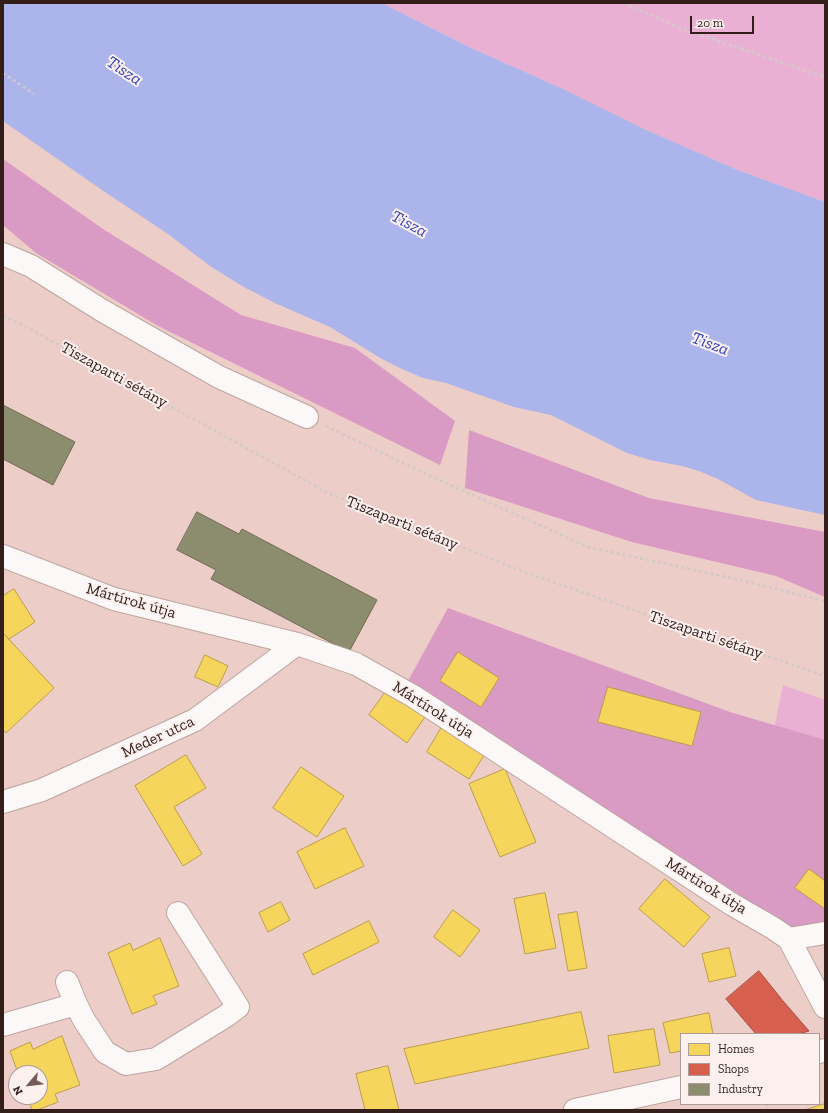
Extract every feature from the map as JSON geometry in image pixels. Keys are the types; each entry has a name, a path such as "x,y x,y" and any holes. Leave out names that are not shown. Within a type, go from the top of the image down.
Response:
{"street":[{"path":"3,254 32,266 103,311 219,377 307,417"},
{"name":"Mártírok útja","path":"3,556 114,599 297,644 356,664 413,696 734,905 789,939"},
{"name":"Meder utca","path":"3,802 42,790 195,720 297,644"},
{"path":"67,982 84,1020 105,1052 126,1064 156,1059 226,1016 238,1007 178,913"},
{"path":"825,933 789,939 825,1007"},
{"path":"3,1025 76,1004"},
{"path":"575,1110 680,1087"}],"path":[{"path":"623,3 683,29 825,77"},
{"path":"3,73 34,94"},
{"name":"Tiszaparti sétány","path":"3,316 21,324 328,493 524,572 825,676"},
{"path":"307,417 426,474 588,547 727,577 825,601"}],"shaded area":[{"path":"382,3 825,3 825,202 735,169 644,129 563,89 469,47"},
{"path":"3,159 103,229 241,315 355,348 455,421 440,465 158,326 36,253 3,225"},
{"path":"469,430 649,498 825,532 825,597 776,576 632,542 465,488"},
{"path":"448,608 730,712 825,740 825,933 789,939 685,873 408,681"},
{"path":"783,685 825,700 825,792 774,729"}],"water":[{"name":"Tisza","path":"3,3 382,3 469,47 563,89 644,129 735,169 825,202 825,515 756,500 718,479 699,471 650,460 627,453 551,415 514,407 446,383 423,378 382,359 330,327 277,304 242,286 210,266 168,234 3,121"}],"building: Homes":[{"path":"14,589 35,622 9,639 3,633 3,596"},
{"path":"3,633 54,688 6,733 3,729"},
{"path":"458,652 499,678 481,707 440,681"},
{"path":"205,655 228,666 218,687 195,677"},
{"path":"608,687 701,712 692,746 598,722"},
{"path":"387,690 425,717 407,743 369,715"},
{"path":"442,727 485,754 469,779 427,752"},
{"path":"186,755 206,788 174,807 202,854 183,866 135,786"},
{"path":"301,767 344,796 317,837 273,808"},
{"path":"505,769 536,842 500,857 469,784"},
{"path":"345,828 364,866 315,889 297,852"},
{"path":"809,869 825,881 825,909 795,888"},
{"path":"665,879 710,917 684,947 639,909"},
{"path":"545,893 556,948 525,954 514,899"},
{"path":"281,902 290,920 268,932 259,913"},
{"path":"453,910 480,930 460,957 434,937"},
{"path":"577,912 587,968 568,971 558,915"},
{"path":"369,921 379,942 313,975 303,954"},
{"path":"160,938 179,986 153,996 157,1004 132,1014 108,953 130,943 133,950"},
{"path":"729,948 736,976 709,982 702,954"},
{"path":"581,1012 589,1048 415,1084 404,1049"},
{"path":"709,1013 713,1033 680,1033 680,1051 670,1053 663,1023"},
{"path":"654,1029 660,1065 614,1073 608,1036"},
{"path":"62,1036 80,1085 55,1094 58,1102 37,1110 32,1110 30,1105 48,1105 48,1065 15,1065 10,1051 30,1042 33,1049"},
{"path":"388,1066 399,1110 365,1110 356,1074"},
{"path":"825,1104 825,1110 805,1110"}],"building: Shops":[{"path":"759,971 809,1031 802,1033 755,1033 726,999"}],"building: Industry":[{"path":"3,405 75,442 53,485 3,459"},
{"path":"197,512 239,534 242,529 377,600 349,652 211,579 216,570 177,550"}]}
